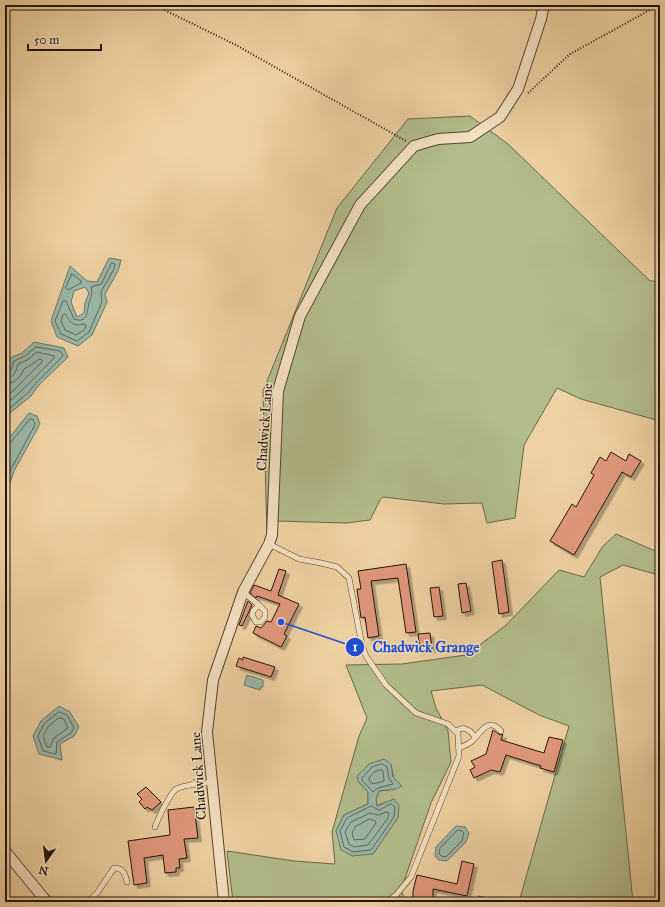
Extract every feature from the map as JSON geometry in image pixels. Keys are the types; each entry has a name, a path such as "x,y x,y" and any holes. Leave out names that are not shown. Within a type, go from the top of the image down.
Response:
{"street":[{"path":"414,146 438,139 470,137 500,117 518,89 542,19 544,5"},
{"name":"Chadwick Lane","path":"224,902 207,732 213,680 243,592 269,544 272,535 278,390 300,316 360,205 414,146"},
{"path":"5,851 47,902"}],"lane":[{"path":"269,544 299,559 337,567 349,578 362,645 366,656 386,685 416,713 448,724 458,734 459,756 412,878 396,895 386,902"},
{"path":"243,592 260,605"},
{"path":"459,748 472,742 484,727 492,725 501,731"},
{"path":"455,731 463,728 470,731 475,737"},
{"path":"155,827 164,807 175,790 187,786 212,782"},
{"path":"88,902 97,893 114,868 119,868 124,871 127,882"}],"path":[{"path":"154,5 234,44 414,146"},
{"path":"526,94 570,54 659,5"}],"green space":[{"path":"470,116 508,144 650,281 660,281 660,421 581,399 557,388 524,445 515,518 487,523 482,503 444,504 383,497 370,520 346,523 276,521 267,533 263,391 337,208 408,119"},
{"path":"616,534 660,553 660,565 655,574 623,565 600,577 633,902 519,902 569,726 539,715 482,685 431,691 436,708 448,731 451,762 431,803 401,890 406,902 233,902 227,851 294,861 335,864 332,832 359,736 367,718 346,665 402,664 466,655 505,626 559,570 584,577 603,546","holes":["391,765 396,789 379,791 376,799 377,806 385,802 398,817 373,854 336,831 344,815 368,804 368,792 358,781"]},
{"path":"478,896 512,902 476,902"}],"water":[{"path":"109,258 121,260 118,271 105,294 107,302 92,335 78,346 57,337 51,321 70,266 87,281 97,282","holes":["85,287 89,293 85,303 84,313 77,317 71,302 74,291"]},
{"path":"34,342 64,348 68,357 39,385 31,396 5,417 5,370 8,368 10,358 22,353"},
{"path":"29,413 37,416 40,424 14,471 5,497 5,443"},
{"path":"247,675 263,680 263,687 261,687 260,690 244,685"},
{"path":"59,706 70,712 79,727 74,736 60,744 62,760 39,754 33,736 41,721"},
{"path":"384,759 391,764 393,777 402,786 396,789 379,791 376,799 377,806 394,799 399,805 398,817 373,854 352,856 341,850 336,831 344,815 368,804 368,792 358,781 357,776 369,764"},
{"path":"456,826 465,827 469,833 466,842 447,861 439,860 435,856 436,847"}],"building":[{"path":"611,452 626,461 629,454 641,461 631,477 622,472 574,555 550,541 572,504 576,507 594,475 591,473 600,457 606,461"},
{"path":"502,560 509,612 499,614 492,562"},
{"path":"406,564 416,632 406,633 398,578 371,581 379,636 368,638 365,617 361,618 357,589 361,589 358,571"},
{"path":"279,569 286,571 278,595 299,604 284,634 287,636 281,647 253,633 256,626 261,628 267,621 271,622 280,604 257,596 256,598 250,593 254,585 271,591"},
{"path":"466,583 471,611 462,613 458,584"},
{"path":"439,587 443,616 434,617 430,588"},
{"path":"248,601 252,605 242,626 239,625"},
{"path":"430,633 432,649 420,650 418,634"},
{"path":"243,657 275,667 271,677 236,666 239,658 243,660"},
{"path":"493,730 500,735 503,734 501,740 544,753 549,737 563,740 554,772 540,768 541,766 506,755 500,772 491,770 474,778 470,770 475,767 471,761 486,754"},
{"path":"146,787 161,802 152,810 147,807 145,809 139,802 142,799 137,794"},
{"path":"194,807 198,838 184,839 187,858 179,859 180,868 176,868 176,872 165,873 163,855 144,858 147,883 134,885 128,841 170,835 168,810"},
{"path":"462,861 474,864 467,896 433,889 433,902 413,902 413,891 417,875 457,884"}],"place":[{"name":"Chadwick Grange","path":"281,622"}]}
